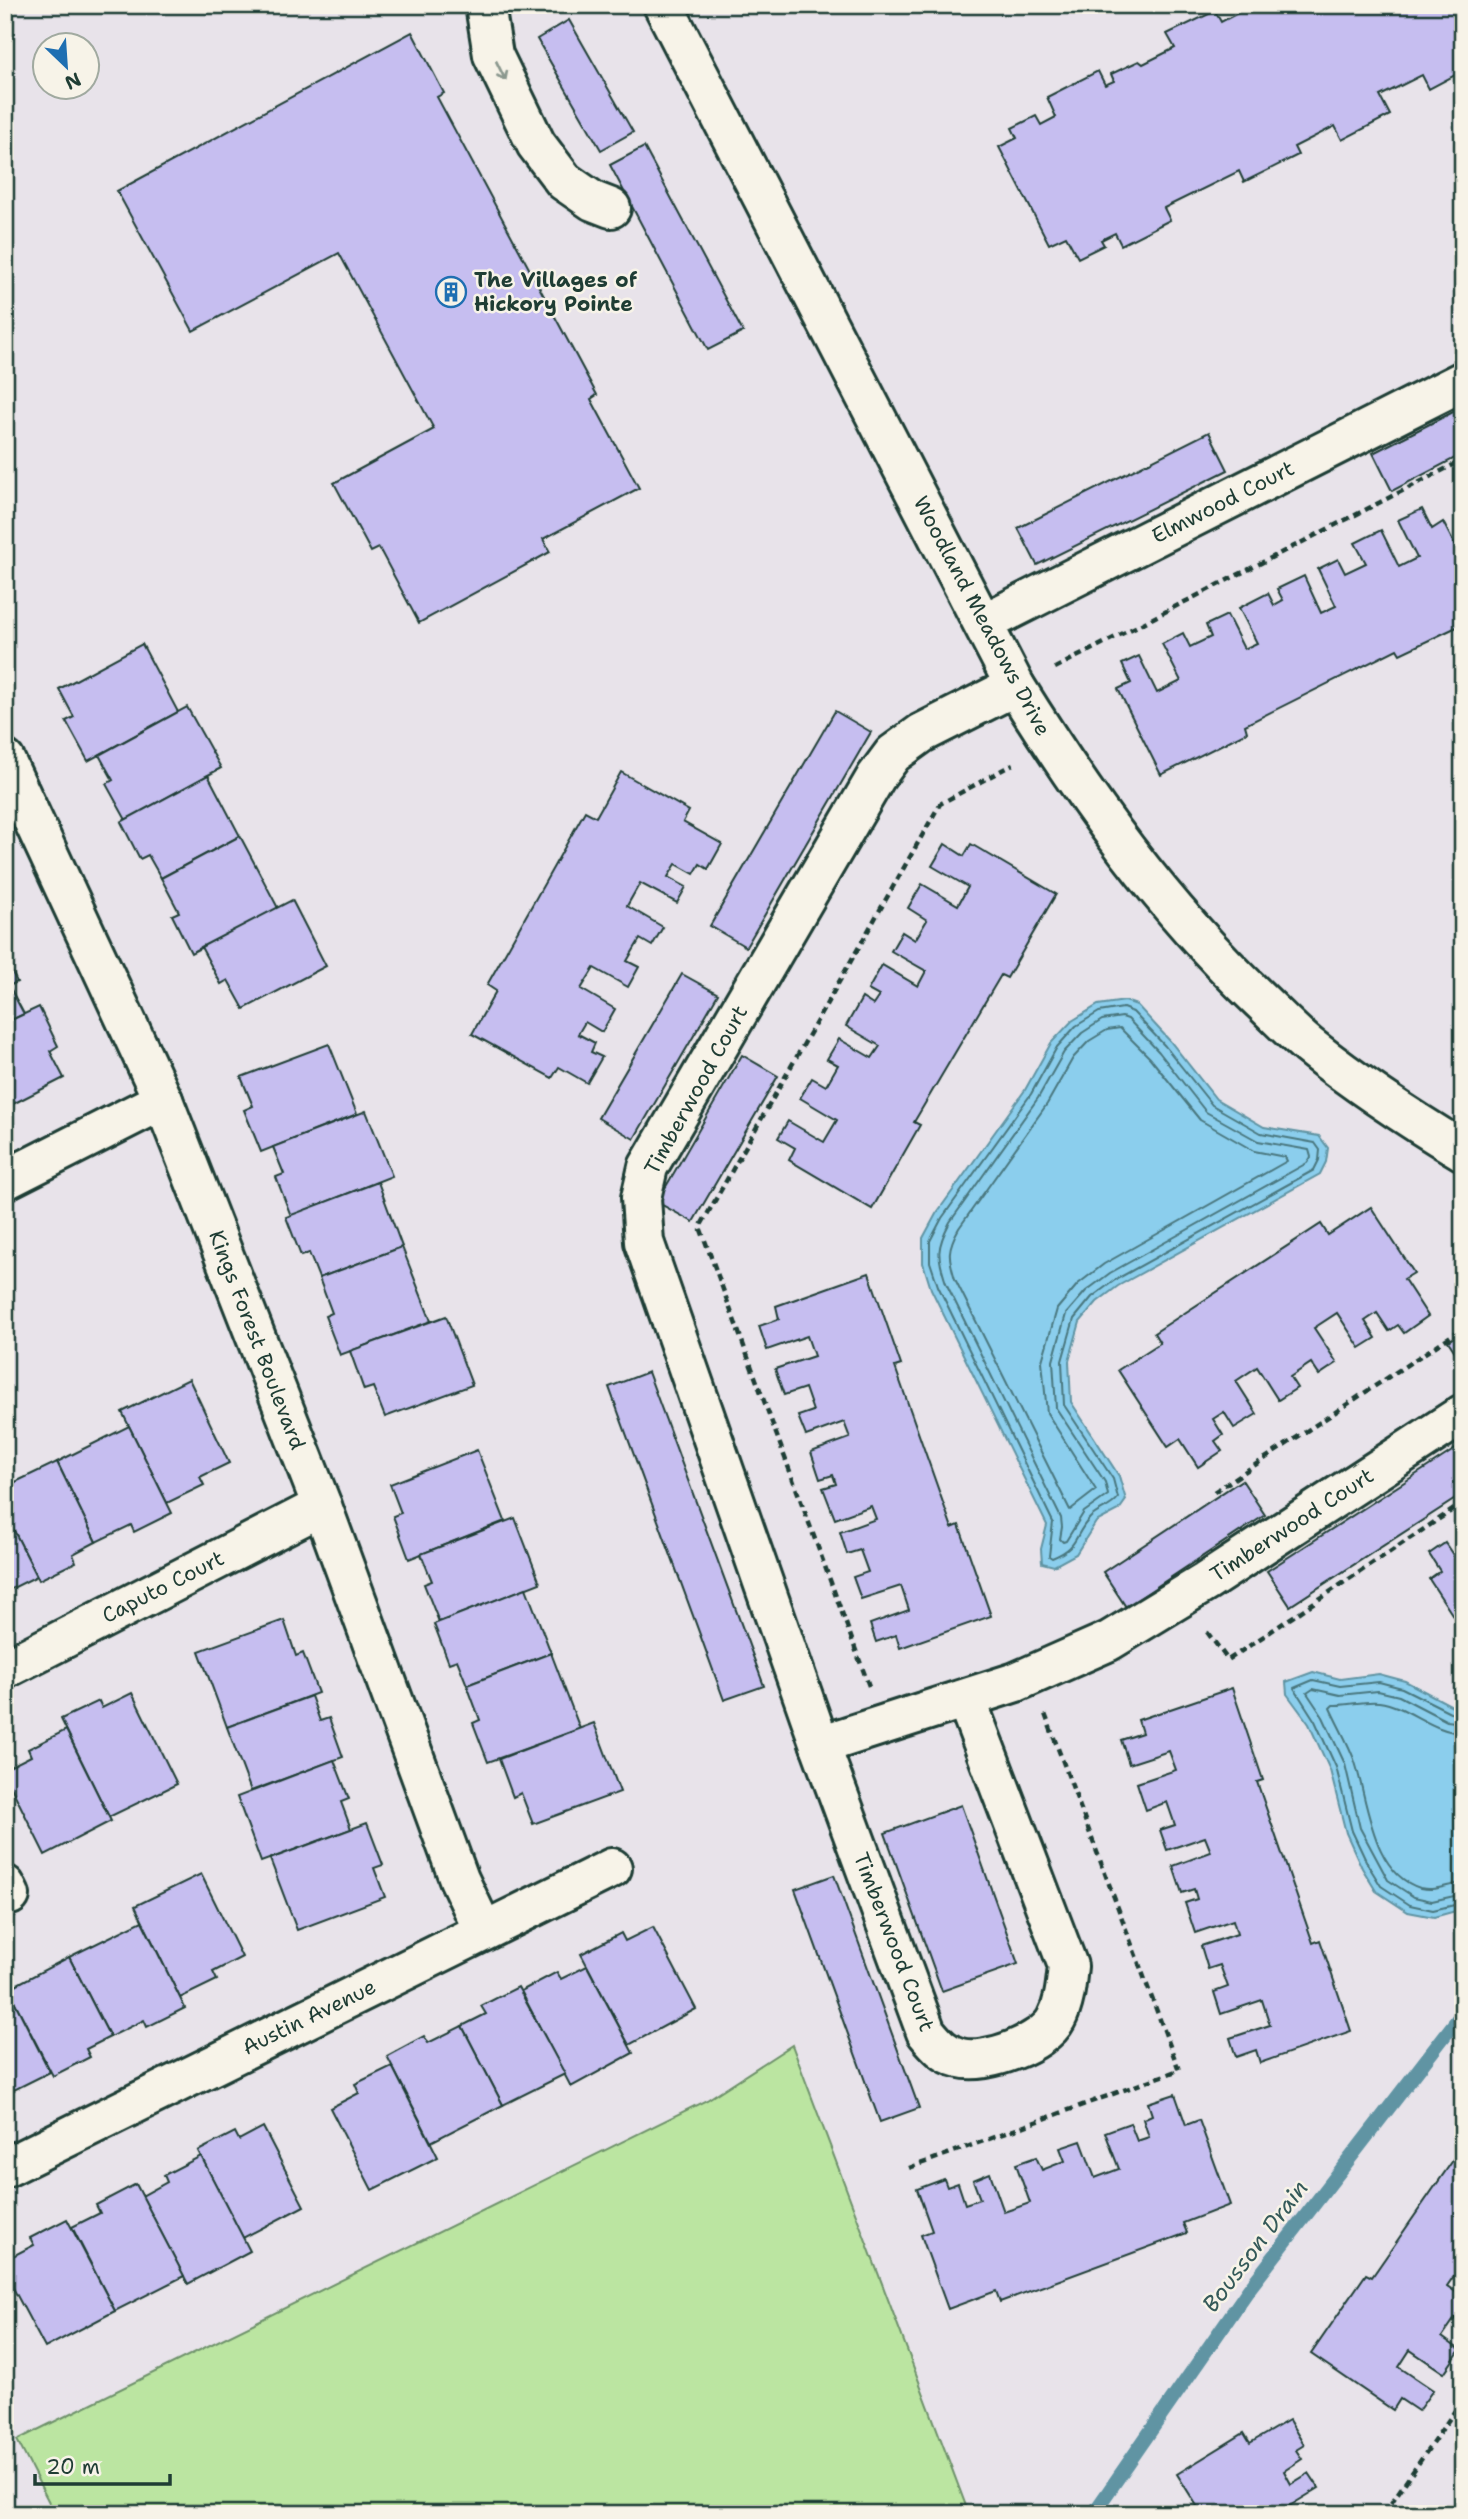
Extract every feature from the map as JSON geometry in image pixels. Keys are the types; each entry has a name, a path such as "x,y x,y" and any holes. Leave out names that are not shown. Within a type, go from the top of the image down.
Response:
{"street":[{"path":"485,5 493,55 537,144 564,181 593,201 611,208"},
{"name":"Woodland Meadows Drive","path":"663,5 984,623 1031,679 1055,750 1144,874 1216,958 1308,1045 1409,1119 1463,1151"},
{"name":"Elmwood Court","path":"984,623 1463,381"},
{"name":"Timberwood Court","path":"966,1699 1068,1966 1064,1998 1055,2021 1035,2041 990,2057 962,2059 944,2052 926,2032 820,1745 644,1242 641,1198 649,1167 893,754 922,733 1031,679"},
{"name":"Kings Forest Boulevard","path":"5,760 163,1100 322,1506 459,1879 483,1930"},
{"path":"5,1180 163,1100"},
{"name":"Timberwood Court","path":"820,1745 1016,1682 1109,1641 1206,1582 1463,1414"},
{"name":"Caputo Court","path":"5,1669 322,1506"},
{"name":"Austin Avenue","path":"5,2168 612,1868"}],"path":[{"path":"1031,679 1463,460"},
{"path":"870,1688 700,1227 940,804 1016,763"},
{"path":"1214,1492 1463,1328"},
{"path":"1202,1626 1228,1660 1463,1503"},
{"path":"909,2168 1179,2070 1044,1712 1057,1708"},
{"path":"1387,2514 1387,2509 1463,2399"}],"green space":[{"path":"792,2045 969,2514 55,2514 17,2440 707,2100"}],"water":[{"path":"1125,1001 1137,1005 1170,1041 1216,1099 1264,1127 1319,1136 1328,1148 1326,1162 1320,1174 1118,1286 1097,1302 1080,1322 1069,1361 1071,1402 1119,1476 1126,1500 1119,1510 1096,1522 1076,1554 1054,1566 1042,1563 1041,1549 1047,1525 931,1289 923,1263 923,1238 936,1214 1025,1090 1051,1043 1072,1021 1098,1005"},
{"path":"1313,1672 1340,1679 1379,1674 1405,1681 1452,1706 1463,1707 1463,1909 1434,1917 1408,1912 1376,1891 1346,1833 1330,1770 1309,1724 1287,1694 1286,1682"}],"building":[{"path":"927,5 942,5 930,11"},
{"path":"949,5 965,5 952,12"},
{"path":"1253,5 1463,5 1463,71 1429,89 1422,75 1380,96 1390,115 1342,140 1335,126 1294,147 1298,155 1244,182 1239,171 1164,208 1170,220 1121,245 1115,233 1101,240 1104,245 1078,258 1066,236 1049,244 999,147 1017,138 1012,128 1036,116 1041,125 1056,117 1047,97 1098,71 1105,85 1114,81 1111,74 1139,61 1143,64 1175,48 1167,34 1215,11 1221,22"},
{"path":"569,20 633,132 601,150 537,39"},
{"name":"The Villages of Hickory Pointe","path":"412,32 444,93 437,97 597,395 591,399 639,488 543,539 550,552 419,623 379,548 371,552 334,483 434,429 339,253 193,331 117,191"},
{"path":"644,147 743,332 708,350 610,165"},
{"path":"1463,407 1463,454 1392,491 1373,453"},
{"path":"1209,432 1228,470 1037,565 1018,528"},
{"path":"1422,509 1432,529 1443,522 1463,561 1463,624 1400,654 1397,649 1245,725 1247,732 1161,775 1118,689 1131,683 1122,664 1139,656 1157,693 1181,681 1162,644 1183,633 1190,647 1211,637 1206,625 1227,615 1244,649 1257,643 1239,608 1268,593 1274,605 1283,600 1277,589 1304,576 1321,613 1336,606 1318,569 1338,559 1345,573 1366,563 1355,543 1381,530 1399,567 1417,558 1398,520"},
{"path":"142,644 178,712 88,761 66,721 74,717 59,689"},
{"path":"187,707 221,768 126,820 106,784 113,780 99,755"},
{"path":"835,711 871,732 746,947 710,926"},
{"path":"621,772 689,811 683,822 722,844 708,869 700,864 694,874 676,864 668,877 686,887 677,903 640,883 627,906 663,927 652,946 640,939 627,961 639,967 628,987 594,968 581,989 615,1009 602,1032 585,1022 578,1034 595,1043 591,1052 602,1057 587,1083 559,1067 552,1078 472,1034 496,991 487,985 585,811 596,817"},
{"path":"208,775 240,836 161,878 148,855 140,859 121,822"},
{"path":"240,836 278,908 191,953 172,915 179,912 161,878"},
{"path":"945,844 964,856 971,844 1056,894 1007,978 1001,975 914,1122 920,1125 872,1209 789,1160 795,1148 778,1138 788,1121 824,1142 837,1120 800,1098 812,1078 826,1086 838,1065 827,1059 839,1039 872,1058 880,1046 846,1026 862,998 873,1005 879,996 868,990 882,965 918,986 926,971 891,951 902,932 915,940 927,920 908,908 922,884 958,905 968,887 932,866"},
{"path":"292,900 326,966 244,1009 228,980 221,984 201,947"},
{"path":"5,958 17,982 9,986 24,1014 5,1023"},
{"path":"682,974 718,994 634,1139 598,1118"},
{"path":"39,1007 58,1046 50,1051 64,1078 5,1108 5,1023"},
{"path":"329,1044 357,1114 261,1152 244,1110 253,1106 241,1077"},
{"path":"742,1055 778,1076 693,1222 657,1202"},
{"path":"366,1111 392,1176 291,1216 276,1177 284,1174 273,1147"},
{"path":"378,1182 402,1247 319,1278 309,1253 301,1256 286,1217"},
{"path":"1371,1207 1414,1273 1404,1279 1428,1316 1404,1333 1398,1325 1389,1331 1377,1313 1365,1321 1376,1338 1360,1348 1337,1313 1314,1328 1337,1363 1319,1375 1311,1363 1290,1377 1297,1388 1278,1400 1257,1367 1236,1381 1257,1414 1234,1428 1224,1412 1213,1419 1223,1435 1215,1441 1222,1451 1198,1467 1180,1439 1168,1447 1118,1370 1160,1343 1154,1333 1321,1224 1328,1235"},
{"path":"402,1247 431,1321 340,1355 325,1316 332,1313 319,1278"},
{"path":"869,1273 901,1365 895,1367 952,1528 959,1525 991,1616 900,1648 896,1635 876,1642 870,1624 909,1610 901,1586 861,1599 853,1577 868,1572 860,1550 847,1554 840,1532 876,1519 871,1506 835,1519 823,1488 836,1484 833,1475 820,1479 811,1452 850,1438 844,1422 806,1436 798,1416 813,1411 805,1388 784,1395 775,1369 814,1356 807,1336 767,1350 759,1326 779,1319 776,1306"},
{"path":"446,1316 472,1385 385,1417 373,1387 364,1390 350,1351"},
{"path":"1463,1332 1463,1364 1448,1341"},
{"path":"648,1372 764,1686 724,1700 609,1387"},
{"path":"189,1379 229,1463 200,1477 204,1485 167,1503 122,1412"},
{"path":"129,1426 172,1513 134,1532 131,1525 96,1542 57,1462"},
{"path":"1463,1444 1463,1494 1290,1606 1267,1571"},
{"path":"477,1450 505,1521 409,1559 393,1516 401,1513 390,1484"},
{"path":"57,1462 96,1542 73,1554 76,1562 39,1580 5,1513 5,1487"},
{"path":"1242,1480 1265,1515 1126,1607 1103,1572"},
{"path":"5,1513 37,1576 5,1592"},
{"path":"515,1518 540,1583 439,1622 424,1584 432,1581 421,1554"},
{"path":"1445,1543 1463,1570 1463,1631 1429,1579 1440,1571 1429,1554"},
{"path":"526,1588 551,1653 467,1685 457,1660 449,1663 434,1624"},
{"path":"284,1620 296,1656 303,1653 318,1693 227,1727 199,1651"},
{"path":"551,1653 580,1729 488,1762 473,1723 480,1720 467,1685"},
{"path":"1232,1688 1263,1780 1257,1782 1313,1943 1320,1940 1351,2031 1260,2063 1256,2050 1236,2057 1230,2038 1270,2025 1262,2000 1221,2014 1214,1992 1228,1987 1220,1965 1208,1969 1201,1946 1237,1934 1233,1920 1195,1933 1185,1903 1197,1899 1194,1889 1182,1893 1173,1866 1211,1852 1205,1837 1167,1850 1160,1830 1175,1825 1167,1802 1146,1810 1137,1783 1176,1770 1169,1751 1129,1764 1121,1740 1142,1733 1138,1720"},
{"path":"132,1693 177,1784 109,1817 61,1719 99,1701 102,1708"},
{"path":"311,1696 320,1721 329,1718 343,1757 251,1791 227,1727"},
{"path":"594,1723 620,1792 533,1824 521,1793 513,1797 499,1759"},
{"path":"66,1730 111,1821 45,1855 5,1775 5,1769 31,1756 28,1749"},
{"path":"334,1760 349,1799 341,1802 351,1829 261,1862 237,1797"},
{"path":"961,1805 1018,1964 942,1991 885,1833"},
{"path":"367,1823 383,1865 374,1868 385,1897 297,1930 270,1859"},
{"path":"201,1874 242,1957 213,1972 217,1980 180,1998 135,1906"},
{"path":"834,1875 919,2108 880,2122 795,1889"},
{"path":"142,1921 185,2008 147,2027 144,2020 110,2037 69,1957"},
{"path":"653,1927 696,2009 629,2045 581,1954 621,1933 625,1941"},
{"path":"69,1957 110,2037 86,2049 90,2057 53,2076 8,1989"},
{"path":"587,1966 633,2053 571,2087 521,1991 557,1972 561,1979"},
{"path":"5,1983 50,2072 14,2090 10,2083 5,2086"},
{"path":"518,1987 565,2074 503,2105 462,2026 486,2014 481,2006"},
{"path":"462,2026 503,2105 431,2142 387,2056 424,2036 428,2043"},
{"path":"392,2066 438,2157 372,2190 330,2108 359,2093 355,2084"},
{"path":"1175,2094 1186,2125 1199,2120 1230,2205 1183,2223 1187,2233 1000,2302 996,2291 948,2309 921,2235 932,2231 917,2189 944,2179 947,2187 958,2183 965,2204 980,2199 973,2180 990,2173 1004,2212 1030,2203 1016,2164 1036,2157 1042,2170 1065,2161 1060,2148 1081,2141 1095,2178 1119,2169 1105,2132 1130,2123 1137,2141 1149,2137 1143,2119 1152,2115 1148,2103"},
{"path":"263,2127 304,2206 243,2238 198,2151 235,2132 239,2140"},
{"path":"1463,2146 1463,2277 1456,2273 1447,2286 1463,2297 1463,2323 1455,2318 1442,2337 1460,2350 1444,2373 1410,2350 1399,2367 1433,2390 1418,2411 1400,2399 1393,2410 1311,2354 1366,2274 1372,2277"},
{"path":"201,2156 250,2251 188,2284 142,2196 167,2182 164,2175"},
{"path":"136,2184 184,2276 115,2311 72,2227 100,2213 96,2205"},
{"path":"67,2219 115,2311 45,2348 5,2273 5,2260 34,2245 30,2238"},
{"path":"1289,2420 1304,2445 1296,2450 1302,2459 1284,2471 1291,2484 1309,2473 1319,2488 1283,2510 1285,2514 1202,2514 1177,2474 1244,2433 1250,2443"}],"waterway":[{"name":"Bousson Drain","path":"1093,2514 1249,2289 1463,2012"}],"place":[{"name":"The Villages of Hickory Pointe","path":"451,292"}]}
